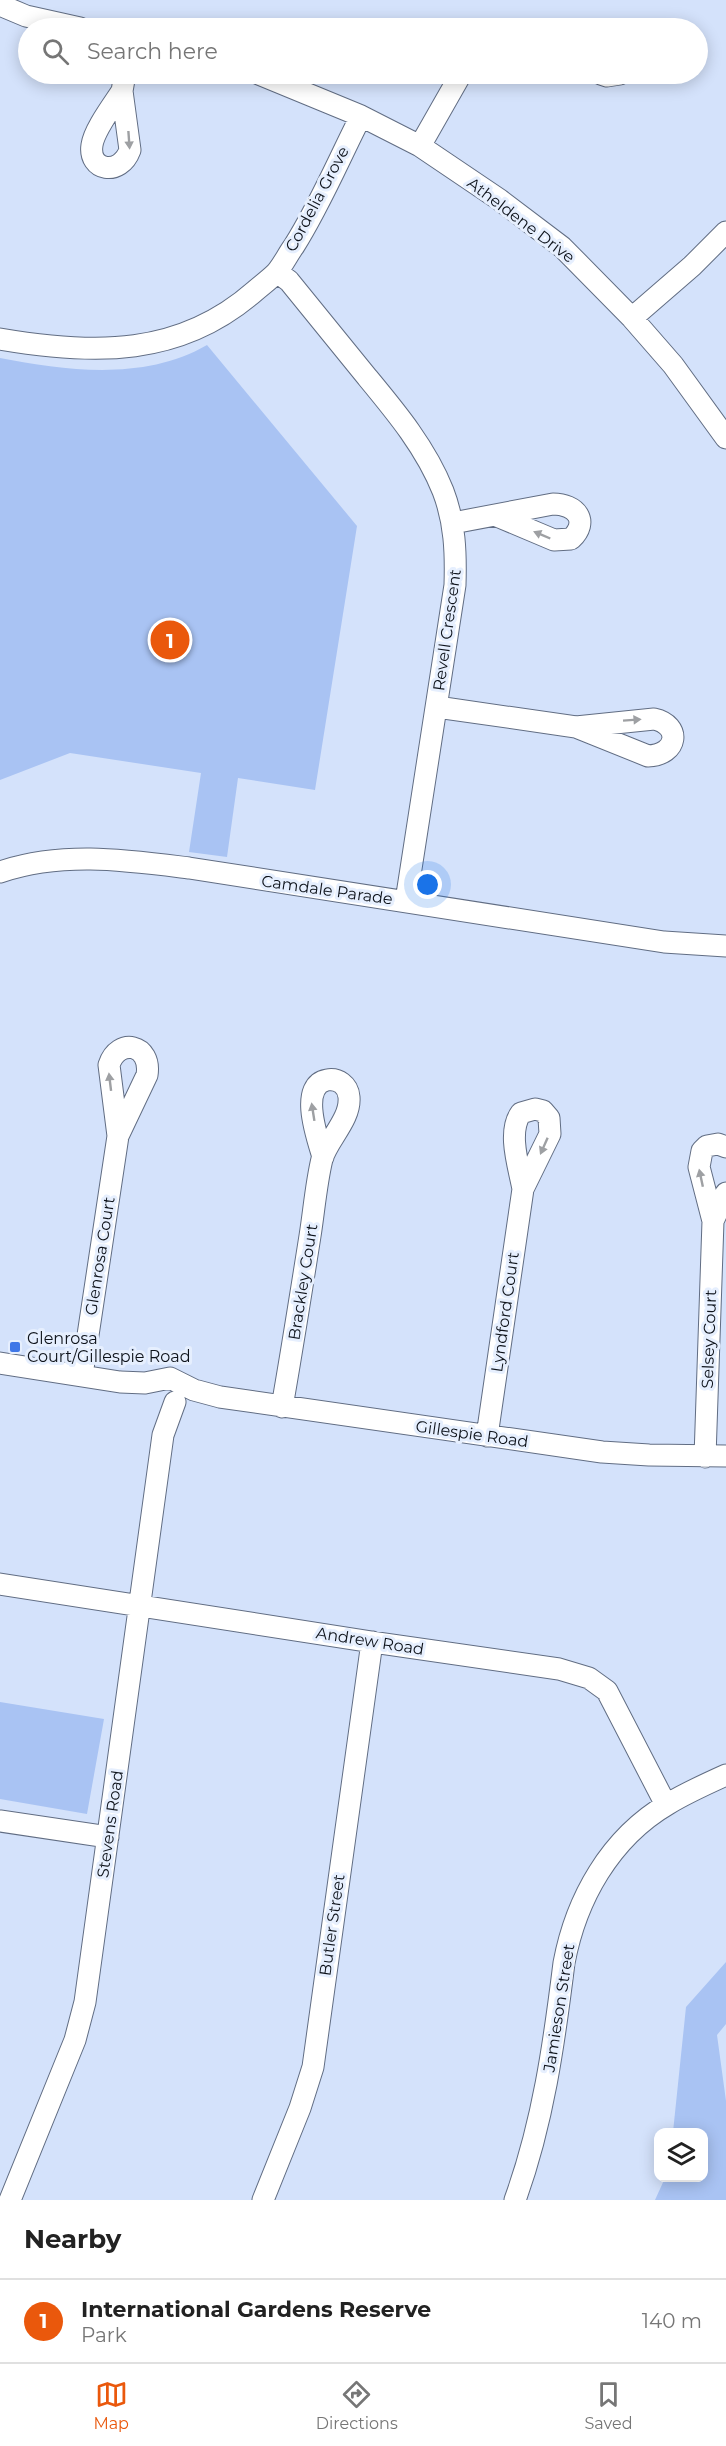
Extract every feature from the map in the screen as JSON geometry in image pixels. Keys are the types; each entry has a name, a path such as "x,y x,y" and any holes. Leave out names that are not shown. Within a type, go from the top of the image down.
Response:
{"street":[{"path":"0,5 35,18"},
{"name":"Atheldene Drive","path":"283,84 361,116 420,147 500,200 562,247 632,318 673,365 726,438"},
{"path":"420,147 455,84"},
{"name":"Cordelia Grove","path":"0,339 50,348 121,347 165,340 213,322 236,308 277,272 306,226 361,116"},
{"path":"632,318 692,266 726,232"},
{"name":"Revell Crescent","path":"277,272 289,281 373,384 427,456 444,492 453,523 457,549 455,585 406,901"},
{"path":"453,523 497,516"},
{"path":"437,707 576,727"},
{"name":"Camdale Parade","path":"0,872 43,861 77,858 118,859 664,942 726,946"},
{"name":"Glenrosa Court","path":"82,1375 118,1136"},
{"name":"Selsey Court","path":"705,1457 713,1221 701,1181 699,1158 702,1150 707,1146 718,1144 726,1147"},
{"name":"Brackley Court","path":"282,1407 323,1157"},
{"name":"Lyndford Court","path":"487,1436 523,1189"},
{"name":"Selsey Court","path":"713,1221 726,1193"},
{"name":"Gillespie Road","path":"0,1363 82,1375 169,1394 220,1397 602,1452 726,1456"},
{"name":"Stevens Road","path":"10,2200 81,2022 169,1394"},
{"name":"Andrew Road","path":"0,1584 372,1642 560,1668 599,1684 613,1700 666,1805"},
{"name":"Butler Street","path":"263,2200 300,2108 313,2067 372,1642"},
{"name":"Jamieson Street","path":"515,2200 545,2099 564,1963 574,1922 591,1885 616,1849 645,1820 666,1805 726,1775"},
{"path":"0,1821 108,1837"}],"shaded area":[{"path":"207,345 357,526 315,790 238,778 227,857 189,852 201,773 70,753 0,780 0,358 52,367 105,370 158,364"},
{"path":"0,1702 104,1719 87,1814 0,1799"},
{"path":"726,1962 726,2024 717,2035 726,2101 726,2200 655,2200 663,2182 708,2182 708,2128 673,2128 686,2007"}],"place":[{"name":"International Gardens Reserve","path":"170,640"},
{"name":"Glenrosa Court/Gillespie Road","path":"15,1347"}]}
